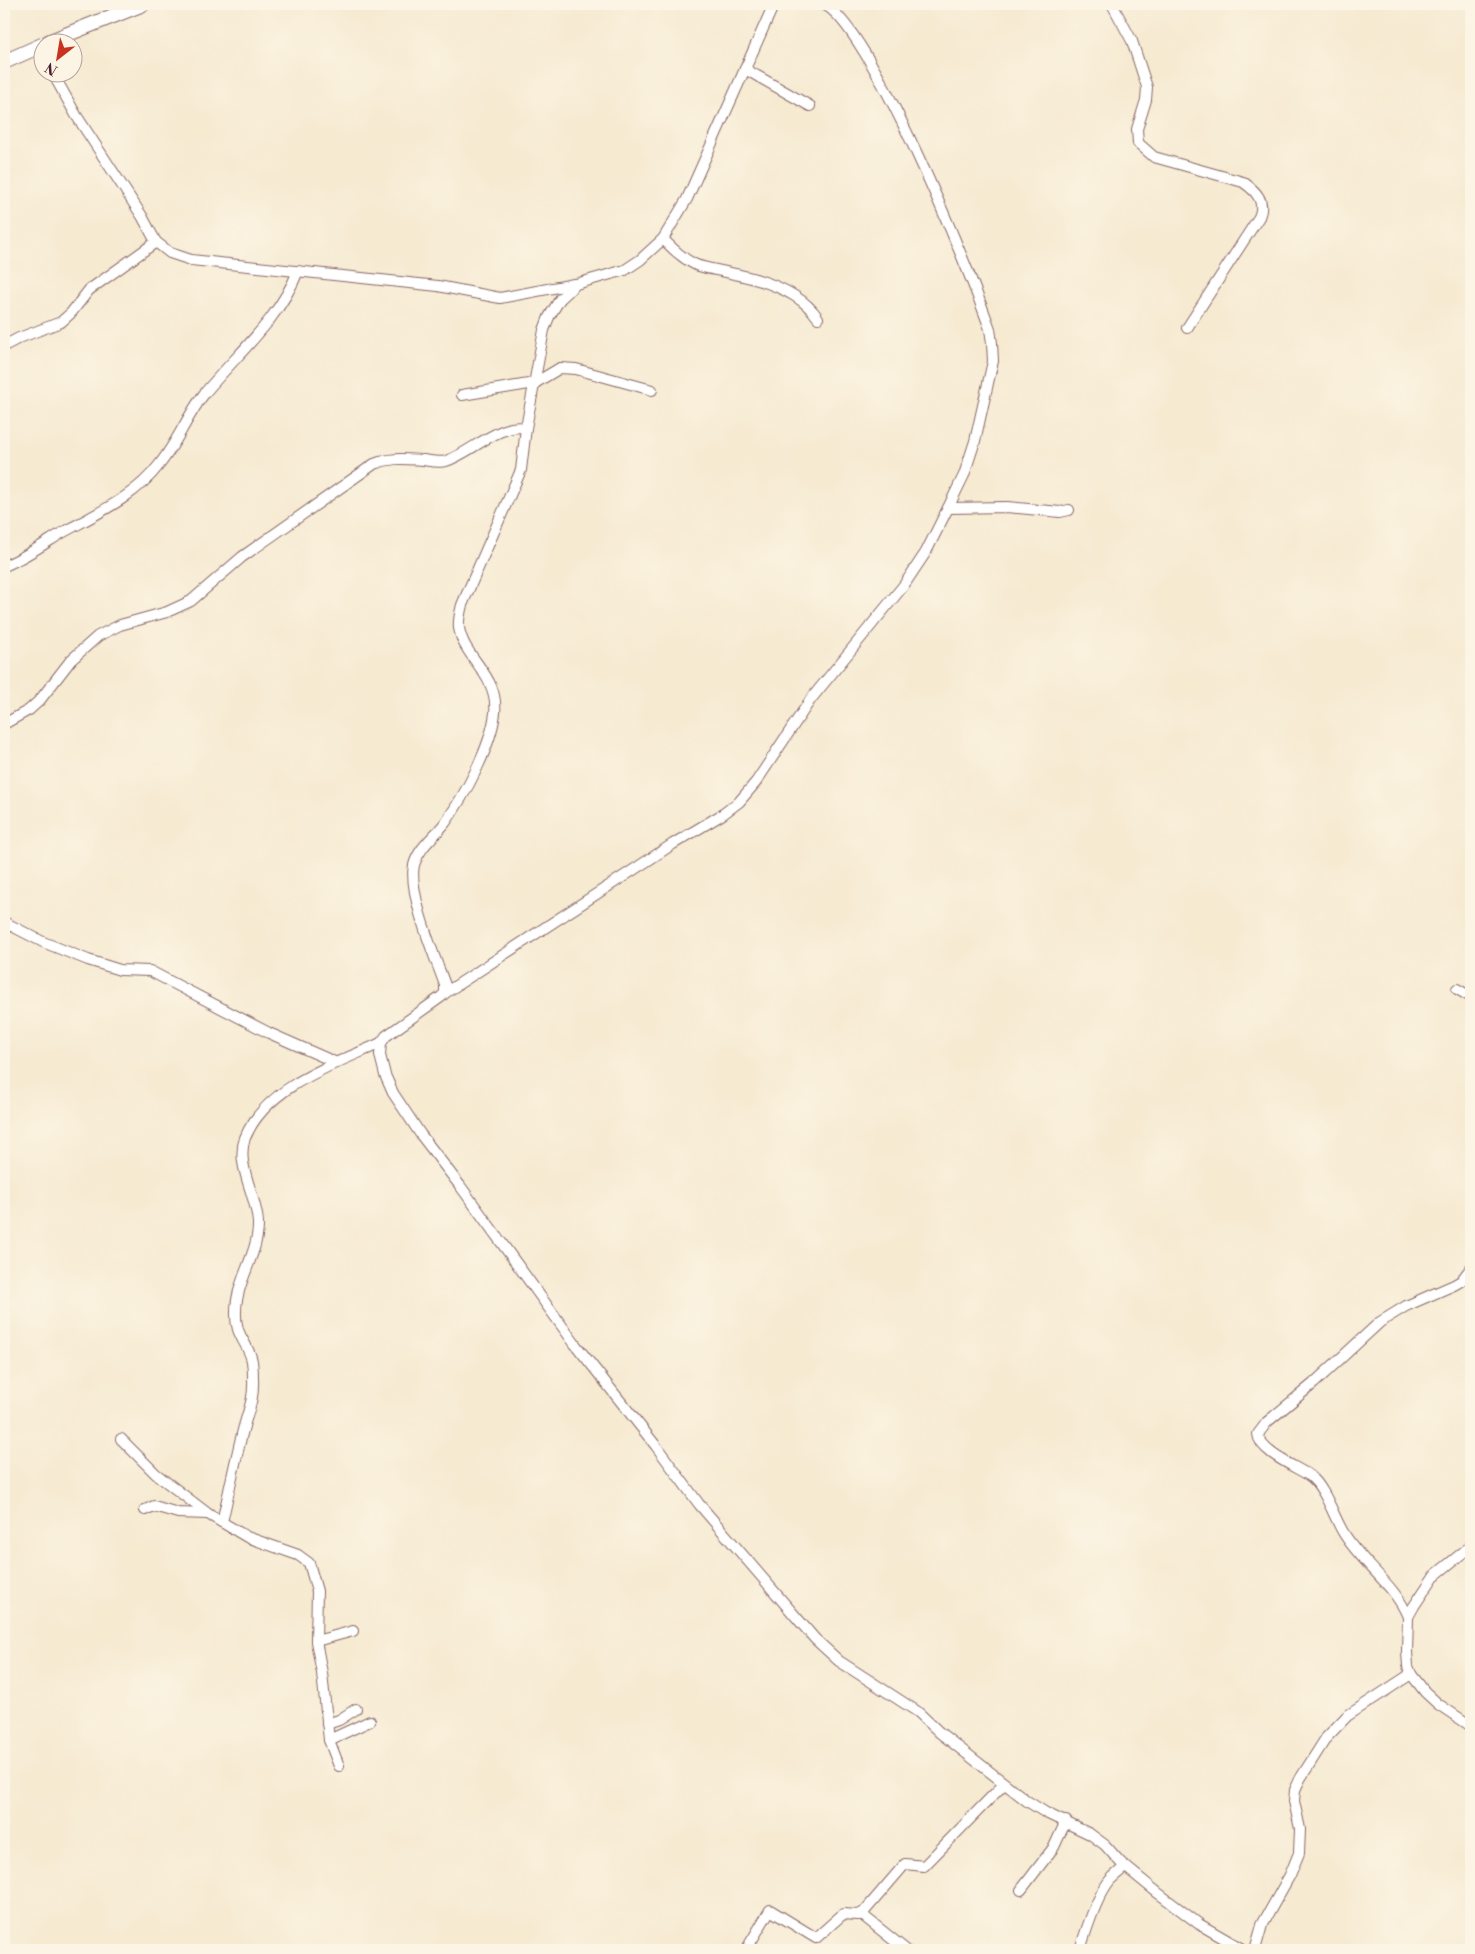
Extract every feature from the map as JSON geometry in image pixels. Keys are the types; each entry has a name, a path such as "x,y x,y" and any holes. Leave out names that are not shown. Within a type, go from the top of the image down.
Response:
{"street":[{"path":"79,32 143,4"},
{"path":"58,82 76,115 142,216 156,242 170,253 191,260 383,282 438,286 500,298 576,284 625,270 646,255 663,239 687,199 774,4"},
{"path":"822,4 835,11 874,68 921,160 990,329 993,361 976,441 964,475 926,552 904,585 811,700 756,782 739,802 445,992 440,998 391,1031 382,1043 380,1055 385,1075 393,1093 421,1135 462,1188 574,1344 656,1446 698,1504 825,1650 852,1670 918,1712 939,1732 1004,1784 1046,1813 1090,1834 1105,1845 1125,1867 1199,1924 1244,1950"},
{"path":"1112,4 1132,41 1147,87 1147,96 1136,138 1141,147 1154,156 1243,182 1254,190 1261,201 1259,217 1187,328"},
{"path":"4,62 32,52"},
{"path":"745,69 810,106"},
{"path":"663,239 682,257 695,264 746,276 790,294 811,308 818,318"},
{"path":"4,346 60,322 71,313 89,290 156,242"},
{"path":"4,566 20,559 86,521 133,490 150,476 160,464 204,395 275,313 287,296 298,271"},
{"path":"445,992 445,985 418,902 414,883 414,866 424,846 443,826 459,803 489,739 495,712 495,700 484,672 464,642 459,618 462,605 518,478 524,460 526,428 541,341 549,318 560,299 576,284"},
{"path":"462,395 535,383 560,368 567,368 652,390"},
{"path":"4,724 35,705 71,660 98,636 120,625 167,612 191,601 242,557 374,464 398,458 443,462 502,432 519,427 526,428"},
{"path":"948,508 1007,507 1060,512 1069,510"},
{"path":"4,922 43,942 88,960 120,970 150,971 269,1033 337,1063"},
{"path":"1457,989 1471,996"},
{"path":"222,1522 244,1429 253,1402 251,1357 238,1332 236,1311 238,1295 258,1224 244,1165 243,1150 245,1139 260,1114 275,1099 300,1080 382,1043"},
{"path":"1471,1268 1454,1285 1406,1306 1380,1322 1313,1384 1267,1422 1258,1434 1262,1444 1292,1467 1315,1481 1351,1546 1400,1600 1408,1617 1406,1652 1408,1666 1412,1674 1425,1692 1438,1704 1471,1726"},
{"path":"121,1439 156,1474 208,1514 247,1537 298,1555 309,1564 317,1591 316,1641 322,1673 328,1740 339,1766"},
{"path":"145,1510 154,1506 178,1513 208,1514"},
{"path":"1408,1617 1434,1576 1471,1546"},
{"path":"316,1641 353,1631"},
{"path":"1255,1950 1262,1925 1290,1875 1298,1853 1300,1829 1294,1802 1295,1790 1300,1779 1326,1738 1347,1716 1412,1674"},
{"path":"326,1724 339,1720 356,1709"},
{"path":"328,1740 370,1721"},
{"path":"746,1950 770,1910 816,1938 842,1914 864,1913 905,1864 924,1866 1004,1784"},
{"path":"1021,1890 1054,1847 1066,1821"},
{"path":"1080,1950 1086,1929 1104,1890 1110,1880 1125,1867"},
{"path":"860,1914 906,1950"}]}
